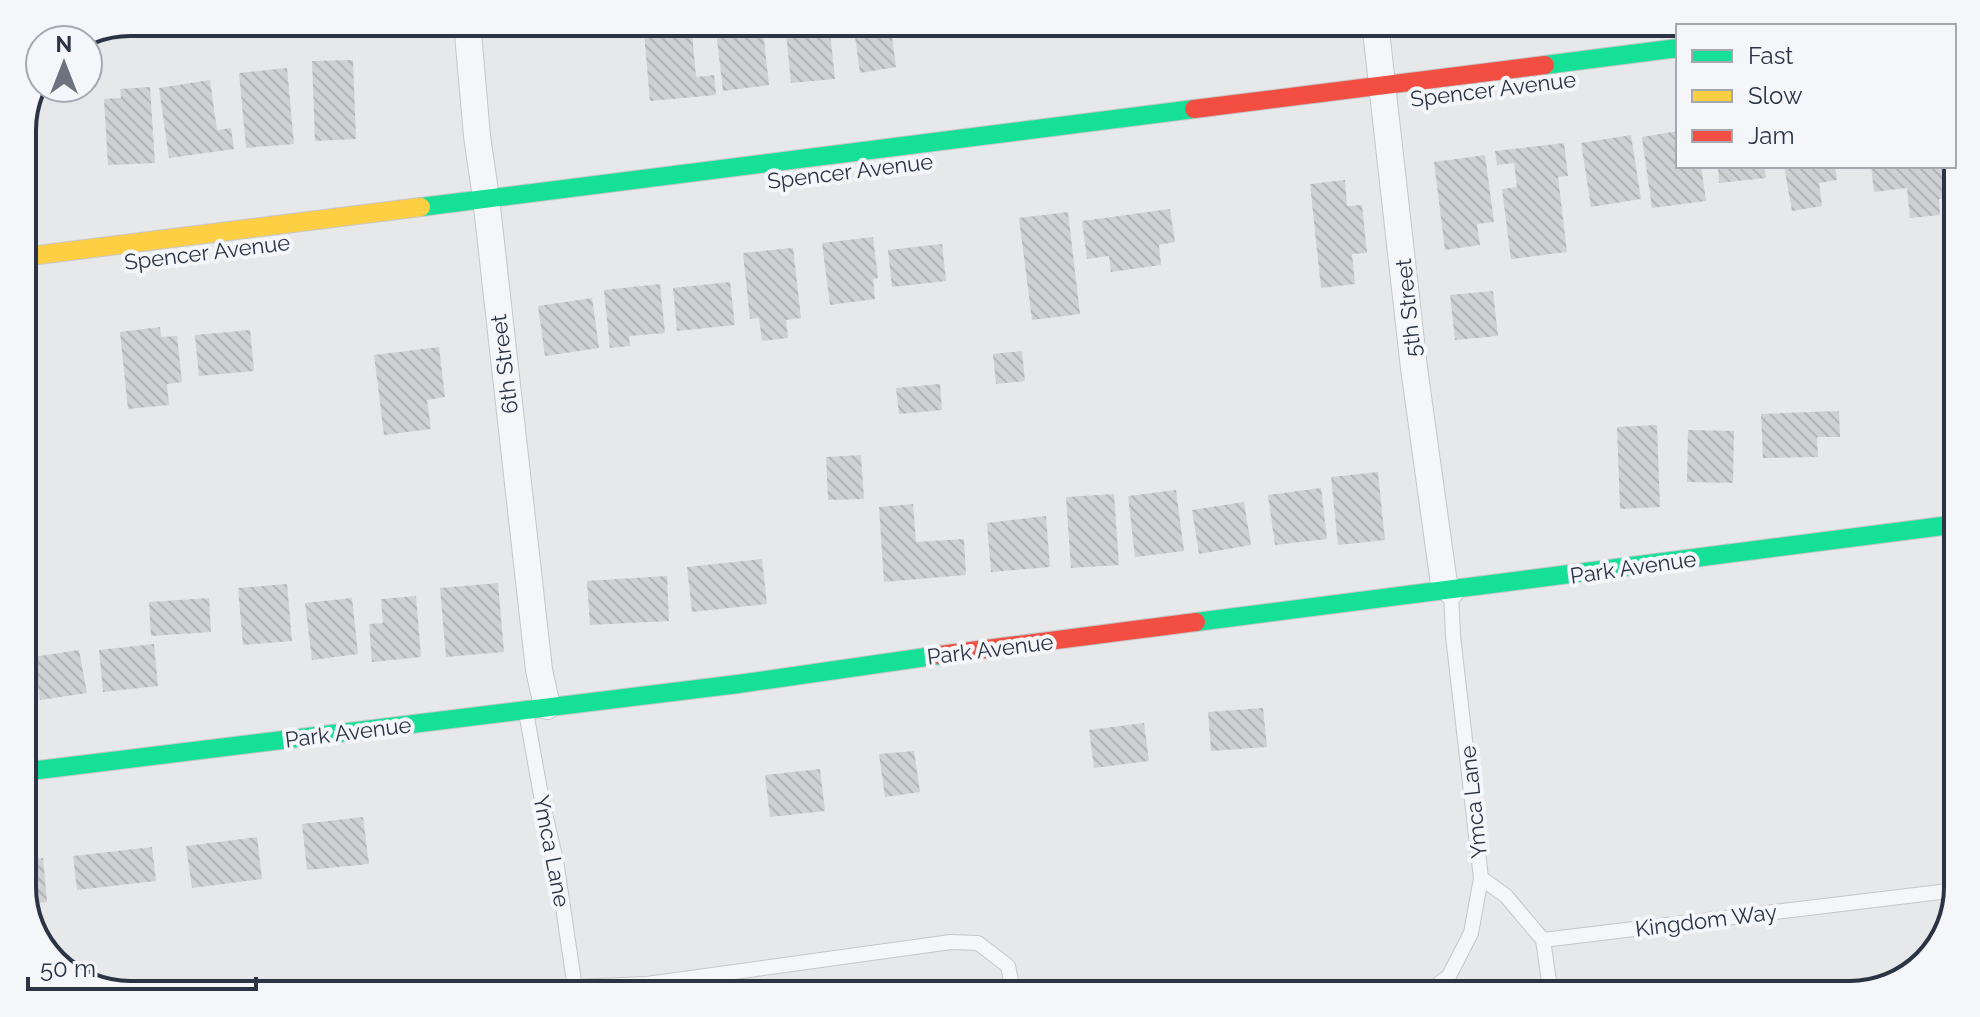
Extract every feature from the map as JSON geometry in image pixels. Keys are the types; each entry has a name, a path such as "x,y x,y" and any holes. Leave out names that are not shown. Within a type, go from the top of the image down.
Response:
{"street":[{"name":"6th Street","path":"468,36 539,670 536,707"},
{"name":"5th Street","path":"1376,36 1426,463 1444,584 1451,591"},
{"name":"Spencer Avenue","path":"36,255 487,207 1382,94 1676,48"},
{"name":"Spencer Avenue","path":"1382,94 1676,67"},
{"name":"Spencer Avenue","path":"36,273 487,207"},
{"name":"Park Avenue","path":"36,770 738,684 861,665 1944,526"}],"lane":[{"name":"Ymca Lane","path":"1442,981 1449,976 1471,933 1481,878 1453,636 1451,591"},
{"name":"Ymca Lane","path":"536,707 542,801 556,860 574,981"},
{"path":"1481,878 1506,896 1543,940 1549,981"},
{"name":"Kingdom Way","path":"1543,940 1943,892"},
{"path":"703,981 951,942 978,943 1008,966 1011,981"}],"building":[{"path":"644,36 692,36 696,77 714,75 716,95 650,101"},
{"path":"717,36 764,36 769,85 723,91"},
{"path":"786,36 830,36 835,79 791,83"},
{"path":"855,36 892,36 896,67 860,73"},
{"path":"353,60 356,139 315,141 312,61"},
{"path":"287,68 294,144 246,148 239,73"},
{"path":"210,80 217,130 231,128 234,149 169,158 159,88"},
{"path":"150,87 155,163 108,165 104,99 121,98 120,89"},
{"path":"1676,131 1676,168 1701,168 1706,201 1652,208 1642,137"},
{"path":"1631,135 1641,199 1591,207 1581,143"},
{"path":"1564,143 1568,176 1558,177 1567,252 1511,259 1502,189 1517,187 1514,163 1497,165 1495,151"},
{"path":"1485,155 1494,222 1477,224 1480,245 1445,250 1434,162"},
{"path":"1718,168 1764,168 1766,178 1719,183"},
{"path":"1784,168 1835,168 1837,180 1819,183 1822,206 1792,211"},
{"path":"1871,168 1944,168 1944,198 1939,199 1940,215 1910,218 1907,188 1874,192"},
{"path":"1345,180 1347,206 1362,205 1367,253 1352,254 1355,284 1321,288 1310,184"},
{"path":"1170,209 1175,242 1159,245 1161,265 1111,272 1109,256 1087,259 1082,221"},
{"path":"1068,212 1080,314 1032,320 1019,218"},
{"path":"873,237 878,278 873,279 875,299 830,305 822,243"},
{"path":"942,244 946,281 892,287 888,250"},
{"path":"793,248 801,318 786,320 788,338 762,341 759,318 750,319 743,253"},
{"path":"730,282 735,325 677,331 673,288"},
{"path":"660,284 665,333 629,336 630,346 610,348 604,290"},
{"path":"1493,291 1498,336 1455,340 1450,295"},
{"path":"592,298 599,348 545,356 538,306"},
{"path":"160,327 161,337 177,336 182,382 167,384 169,405 128,409 120,332"},
{"path":"250,330 254,371 199,376 195,335"},
{"path":"439,347 445,397 427,400 431,429 384,435 374,355"},
{"path":"1022,351 1025,381 996,384 993,354"},
{"path":"940,384 942,410 899,414 896,388"},
{"path":"1839,411 1840,437 1817,437 1818,457 1763,458 1761,414"},
{"path":"1657,425 1660,507 1620,509 1617,427"},
{"path":"1688,430 1734,431 1733,483 1687,482"},
{"path":"861,455 864,499 828,500 826,457"},
{"path":"1378,472 1385,540 1338,545 1331,477"},
{"path":"1321,488 1327,539 1275,545 1268,495"},
{"path":"1176,490 1184,551 1135,557 1128,496"},
{"path":"1114,494 1119,565 1071,568 1066,497"},
{"path":"1244,502 1251,545 1199,554 1192,510"},
{"path":"913,504 916,542 964,539 966,575 884,582 879,507"},
{"path":"1046,516 1050,567 991,572 987,523"},
{"path":"762,559 767,604 692,612 687,567"},
{"path":"667,576 669,621 590,625 587,581"},
{"path":"498,583 504,652 446,657 440,588"},
{"path":"287,584 292,641 243,645 238,588"},
{"path":"416,596 421,657 372,662 369,624 383,623 381,599"},
{"path":"209,598 211,632 151,636 149,602"},
{"path":"352,598 358,654 312,660 305,603"},
{"path":"154,644 158,686 103,692 99,650"},
{"path":"79,650 87,693 40,700 36,657"},
{"path":"1263,708 1267,747 1211,751 1208,712"},
{"path":"1144,723 1149,761 1094,768 1089,730"},
{"path":"914,751 920,792 885,797 879,754"},
{"path":"820,769 825,811 770,817 765,775"},
{"path":"363,817 369,864 307,870 302,824"},
{"path":"257,837 262,879 192,888 186,846"},
{"path":"152,847 156,881 77,890 73,856"},
{"path":"43,858 47,902 38,903 36,859"}],"traffic: fast":[{"path":"1545,65 1676,48"},
{"path":"421,207 1194,109"},
{"path":"1196,622 1944,526"},
{"path":"36,770 738,684 940,655"}],"traffic: slow":[{"path":"36,255 421,207"}],"traffic: jam":[{"path":"1194,109 1545,65"},
{"path":"940,655 1196,622"}]}
